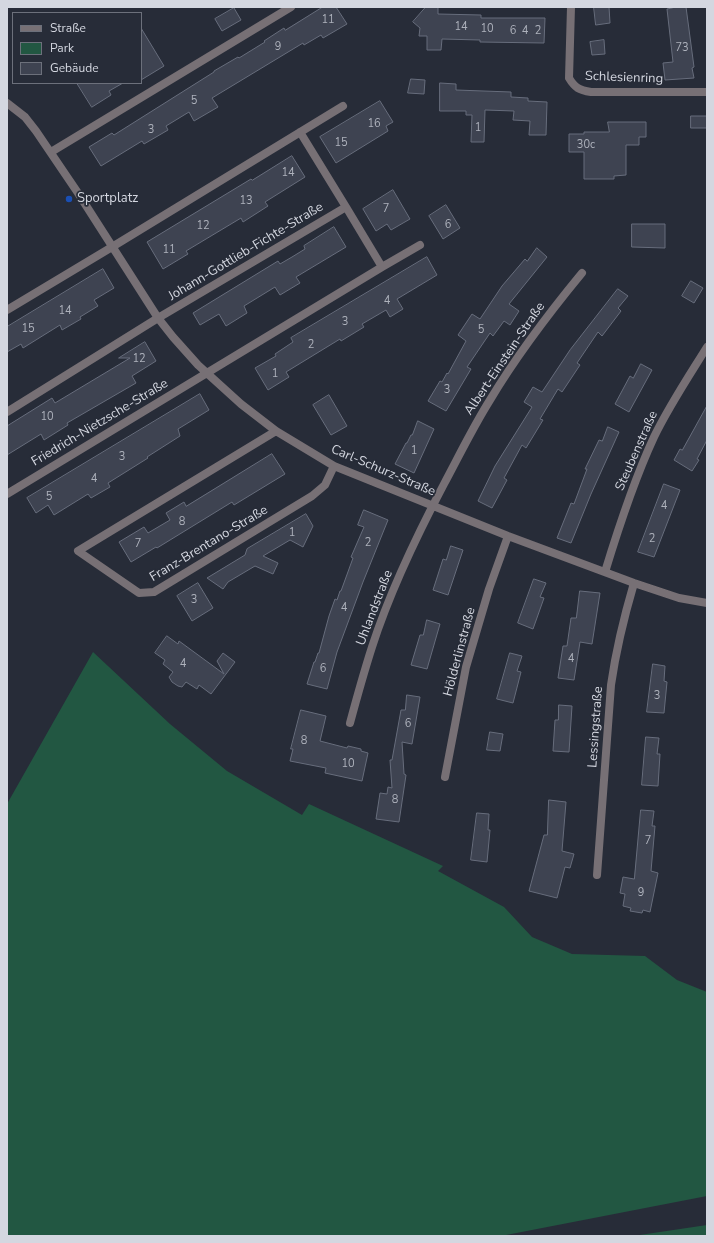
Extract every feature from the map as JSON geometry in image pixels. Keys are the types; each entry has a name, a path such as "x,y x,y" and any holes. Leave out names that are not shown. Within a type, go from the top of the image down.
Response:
{"street":[{"path":"51,152 291,7"},
{"name":"Schlesienring","path":"571,7 569,78 574,86 582,91 707,92"},
{"name":"Carl-Schurz-Straße","path":"7,103 25,117 51,152 158,318 178,343 206,374 276,431 334,466 508,536 634,583 679,598 707,603"},
{"path":"7,310 343,106"},
{"name":"Johann-Gottlieb-Fichte-Straße","path":"300,132 382,267"},
{"name":"Johann-Gottlieb-Fichte-Straße","path":"158,318 346,207"},
{"path":"206,374 420,245"},
{"name":"Albert-Einstein-Straße","path":"433,506 478,419 505,376 556,304 582,273"},
{"path":"7,412 158,318"},
{"name":"Steubenstraße","path":"605,572 626,506 655,436 707,347"},
{"name":"Friedrich-Nietzsche-Straße","path":"7,494 206,374"},
{"name":"Franz-Brentano-Straße","path":"276,431 78,551 139,594 154,592 312,496 325,485 334,466"},
{"name":"Uhlandstraße","path":"350,723 372,647 384,612 402,570 433,506"},
{"name":"Hölderlinstraße","path":"445,777 466,667 489,589 508,536"},
{"name":"Lessingstraße","path":"597,875 611,685 623,621 634,583"}],"green space":[{"path":"93,652 170,724 227,771 302,815 309,804 443,866 438,871 504,907 532,937 572,954 645,956 677,980 707,992 707,1196 501,1236 7,1236 7,804"},
{"path":"707,1225 707,1236 633,1236"}],"building":[{"path":"323,7 336,7 347,24 323,38 321,35 304,45 303,43 212,98 218,107 194,121 189,112 166,126 168,130 144,144 142,141 101,166 89,147 112,133 114,135 214,71 265,42 264,41 284,28 285,30"},
{"path":"426,7 438,7 438,14 481,15 481,18 545,18 544,43 480,42 480,40 442,39 441,50 427,50 427,36 419,36 420,28 413,22"},
{"path":"594,7 609,7 610,23 596,25"},
{"path":"671,7 686,7 694,67 692,68 694,78 665,80 663,63 673,62 667,9 672,8"},
{"path":"234,8 241,20 222,31 215,19"},
{"path":"142,30 164,66 142,79"},
{"path":"604,40 605,54 592,55 590,42"},
{"path":"411,79 425,80 424,94 408,93"},
{"path":"440,83 456,84 456,90 511,92 511,97 528,98 528,101 547,102 546,135 529,135 530,121 513,120 514,111 485,110 484,142 471,142 472,115 466,115 466,111 440,111"},
{"path":"78,84 121,84 109,91 111,95 92,107"},
{"path":"380,101 393,122 386,126 388,131 336,163 320,137"},
{"path":"691,116 707,116 707,128 691,128"},
{"path":"608,122 646,122 646,137 639,137 639,145 626,145 626,175 614,176 614,179 584,179 584,152 569,152 569,134 584,134 584,132 609,132"},
{"path":"292,156 305,177 265,202 268,206 243,222 241,218 186,251 188,254 163,269 147,242"},
{"path":"393,190 410,219 391,230 387,224 376,231 363,209"},
{"path":"446,205 460,228 443,239 429,216"},
{"path":"632,224 665,224 665,248 632,247"},
{"path":"334,227 346,247 296,277 300,283 280,295 275,287 244,306 247,313 226,326 219,314 200,325 193,313 278,261 280,264 292,257 305,249 304,246"},
{"path":"537,248 547,257 509,304 519,311 510,325 504,321 493,336 490,333 467,367 471,369 446,411 428,401 440,381 442,382 447,373 448,374 466,341 458,335 472,314 480,319 502,286 525,259 527,261"},
{"path":"427,257 437,275 397,299 403,309 390,317 386,310 362,324 364,327 341,341 340,339 286,372 289,377 268,390 255,368 276,356 275,354 293,342 291,338"},
{"path":"103,269 114,288 94,300 98,306 80,317 81,319 62,330 60,325 23,348 21,344 7,352 7,327"},
{"path":"691,281 703,288 694,303 682,296"},
{"path":"618,289 628,296 618,308 621,311 602,336 598,332 577,363 580,365 562,392 558,389 540,419 543,420 526,448 522,445 504,478 507,480 492,508 478,501 495,466 532,407 524,402 533,387 542,392 570,350"},
{"path":"145,342 156,361 132,376 136,383 67,423 68,425 44,440 41,434 7,455 7,426 52,398 55,403 130,358 119,358"},
{"path":"641,364 652,370 629,412 615,404 630,376 633,378"},
{"path":"200,394 209,410 178,429 180,436 108,483 110,487 91,498 88,494 54,515 48,505 36,513 27,498"},
{"path":"329,395 347,426 331,435 313,405"},
{"path":"707,406 707,440 697,459 699,460 692,471 674,460 680,449 682,450"},
{"path":"418,421 434,429 414,473 395,464 412,435"},
{"path":"608,427 619,432 571,543 557,538 571,503 574,504 587,469 585,469 599,440 602,441"},
{"path":"272,454 285,474 234,505 232,502 157,548 156,547 131,562 119,542 144,527 148,533 170,520 166,513 184,502 186,506"},
{"path":"664,484 680,490 654,557 638,552"},
{"path":"364,510 388,520 337,652 327,689 307,684 314,662 319,653 335,599 337,600 341,591 353,558 351,557 364,527 358,525"},
{"path":"306,514 313,526 303,547 290,540 263,556 278,563 273,574 255,566 228,582 223,589 207,578 245,555 247,549"},
{"path":"451,546 463,550 448,595 433,590 443,559 446,560"},
{"path":"534,579 546,583 540,597 544,598 533,629 518,623"},
{"path":"198,583 213,608 192,621 177,596"},
{"path":"580,591 600,593 592,644 580,642 574,680 558,678 563,646 567,646 571,618 576,618"},
{"path":"427,620 440,624 427,669 411,665 420,635 423,635"},
{"path":"167,636 178,644 179,641 224,674 217,661 223,653 235,662 211,694 199,685 197,689 186,682 182,687 172,682 169,677 173,672 163,664 165,660 155,653"},
{"path":"510,653 522,656 517,671 521,672 513,703 497,699"},
{"path":"653,664 665,666 664,681 667,682 664,713 647,712"},
{"path":"407,695 420,697 412,744 402,742 404,774 406,775 399,822 376,819 380,793 387,794 388,787 392,788 390,760 392,760 401,710 405,710"},
{"path":"559,705 572,706 569,752 553,751 555,720 558,720"},
{"path":"301,710 326,716 320,741 347,748 348,746 361,749 361,751 368,753 362,781 325,773 326,768 290,761 293,749 291,749"},
{"path":"490,732 503,734 500,751 487,750"},
{"path":"646,737 659,738 657,754 660,754 658,786 642,785"},
{"path":"549,800 566,802 562,851 574,854 570,868 565,867 557,898 529,891 544,835 547,835"},
{"path":"641,810 654,811 652,826 655,826 651,871 658,873 650,912 643,910 642,913 630,911 631,908 623,906 625,894 620,893 623,877 634,879"},
{"path":"477,813 489,814 488,830 490,830 487,862 471,860"}],"place":[{"name":"Sportplatz","path":"69,199"}]}
